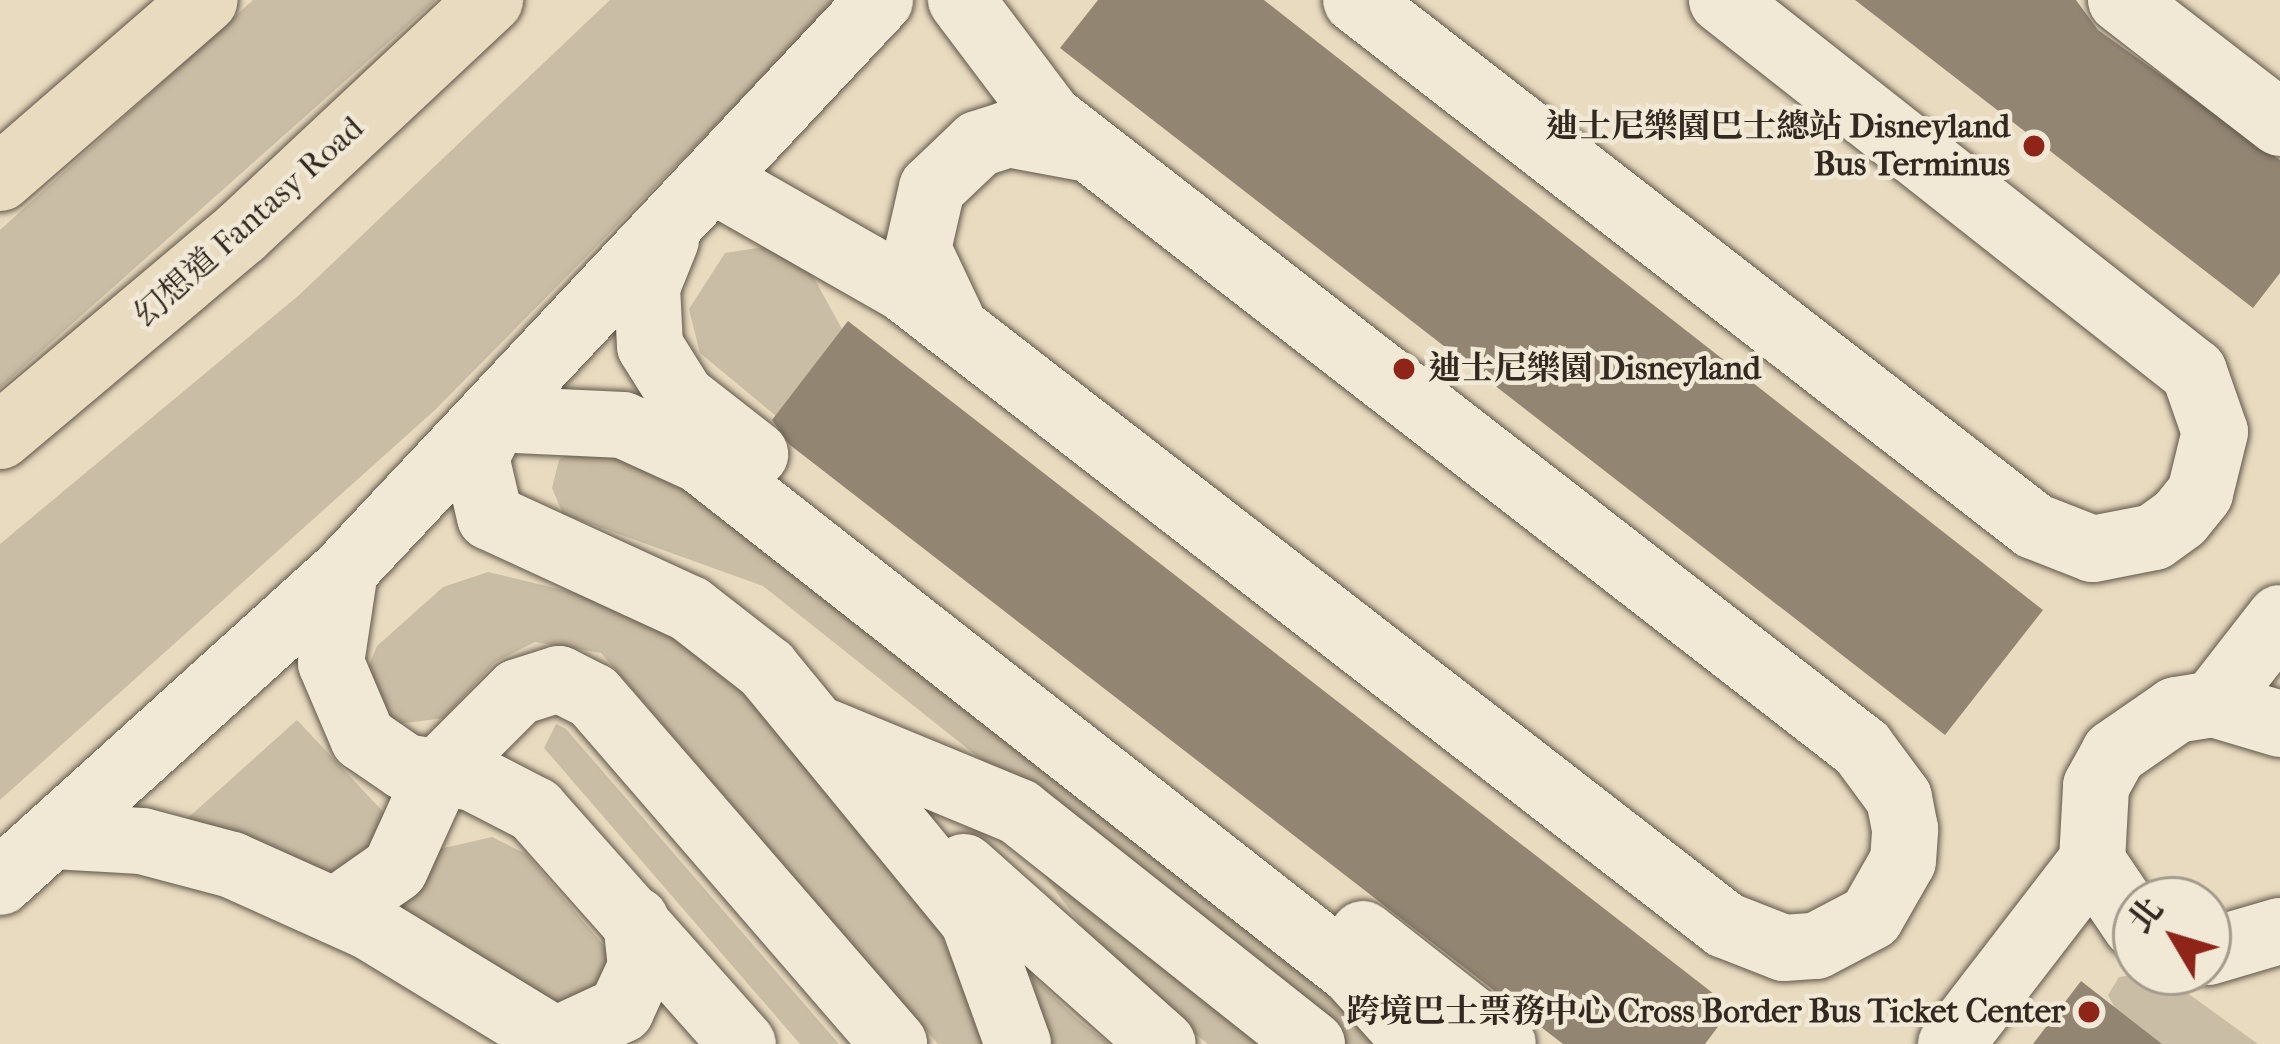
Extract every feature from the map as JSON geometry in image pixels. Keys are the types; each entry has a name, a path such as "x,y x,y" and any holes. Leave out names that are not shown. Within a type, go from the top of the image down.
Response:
{"main road":[{"path":"0,178 205,0"},
{"name":"幻想道 Fantasy Road","path":"0,436 242,232 490,0"}],"street":[{"path":"0,882 345,570 671,232 880,0"},
{"path":"717,182 844,249 960,332 1725,925 1768,944 1816,946 1871,917 1903,861 1906,829 1899,798 1862,748 1099,154 1007,73 961,0"},
{"path":"1356,0 2034,526 2109,548 2180,518 2200,493 2215,432 2194,372 1722,0"},
{"path":"2121,0 2280,123"},
{"path":"960,332 923,281 919,234 932,188 978,144 1008,134 1070,139 1099,154"},
{"path":"671,232 645,316 682,397 1503,1044"},
{"path":"495,419 476,457 490,518 689,609 766,669 973,920 1018,1044"},
{"path":"495,419 623,425 700,460 1353,972 1418,1044"},
{"path":"345,570 331,647 347,718 382,756 440,770 535,810 743,1044"},
{"path":"2213,704 2280,618"},
{"path":"335,911 417,840 440,770 518,692 579,685 894,1044"},
{"path":"1951,1044 2092,861 2096,786 2114,753 2142,726 2213,704 2280,724"},
{"path":"817,728 1162,1044"},
{"path":"817,728 1019,812 1312,1044"},
{"path":"54,836 184,850 335,911 560,1042 622,1010 641,967 636,920"},
{"path":"2092,861 2112,891"},
{"path":"2232,945 2280,931"}],"shaded area":[{"path":"253,0 436,0 0,388 0,230"},
{"path":"610,0 839,0 435,410 0,800 0,544 298,296"},
{"path":"770,246 809,269 842,329 776,416 700,353 689,309 725,253"},
{"path":"585,440 655,457 1396,1044 1339,1044 763,586 563,514 552,488 559,460"},
{"path":"488,572 592,597 672,637 743,693 927,902 988,1044 938,1044 601,653 535,642 495,662 444,718 391,725 363,680 377,646 443,587"},
{"path":"297,720 388,817 354,883 180,825"},
{"path":"556,724 566,729 839,1044 800,1044 544,748"},
{"path":"1009,828 1282,1044 1208,1044 1116,972"},
{"path":"492,837 526,854 622,967 568,1019 389,910 435,850"},
{"path":"1031,975 1076,1018 1109,1044 1048,1044"},
{"path":"2112,988 2112,996 2192,996 2258,1044 2134,1044 2108,995"}],"building":[{"path":"1098,0 1264,0 2043,610 1945,735 1060,48"},
{"path":"1855,0 2076,0 2098,30 2280,160 2280,273 2253,308"},
{"path":"848,321 1732,1008 1705,1044 1563,1044 790,445 772,420"},
{"name":"跨境巴士票務中心 Cross Border Bus Ticket Center","path":"2081,981 2162,1044 2033,1044"}],"place":[{"name":"迪士尼樂園巴士總站 Disneyland Bus Terminus","path":"2034,146"},
{"name":"迪士尼樂園 Disneyland","path":"1404,369"},
{"name":"跨境巴士票務中心 Cross Border Bus Ticket Center","path":"2089,1012"}]}
